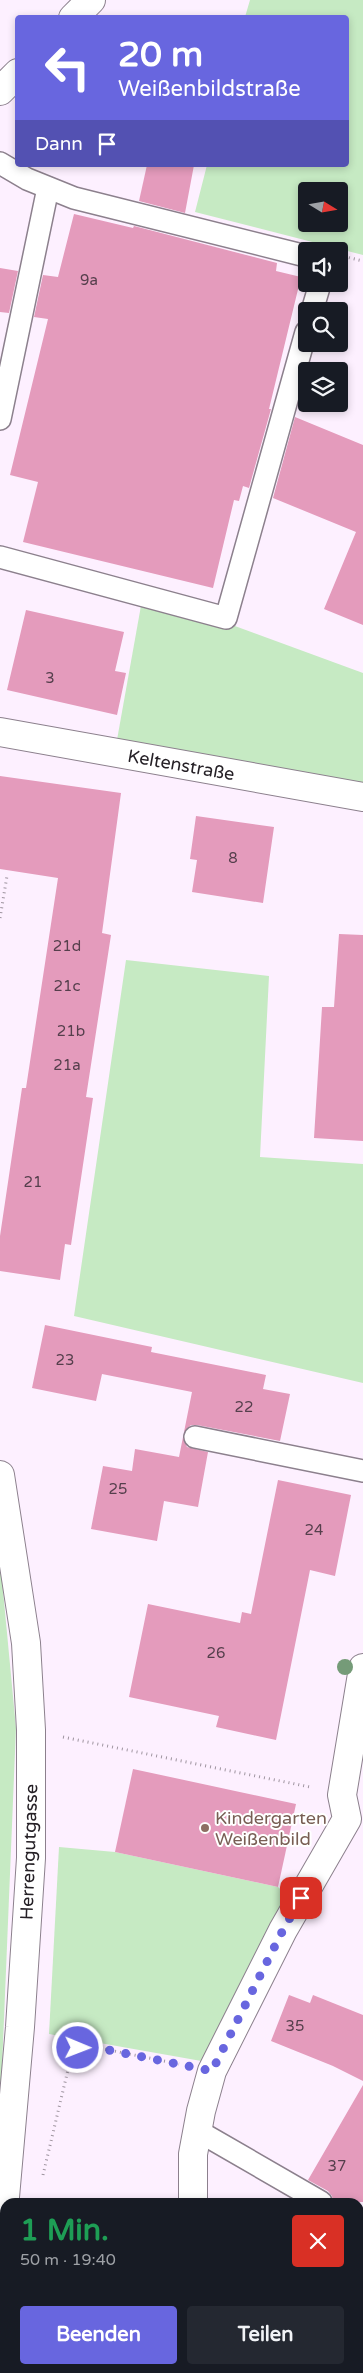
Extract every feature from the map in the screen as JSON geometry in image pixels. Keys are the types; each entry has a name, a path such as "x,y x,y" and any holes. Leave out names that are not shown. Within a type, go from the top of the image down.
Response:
{"street":[{"path":"77,15 91,0"},
{"path":"0,91 15,76"},
{"name":"Keltenstraße","path":"0,732 363,797"},
{"name":"Herrengutgasse","path":"0,1475 26,1643 31,1730 31,1858 5,2198"},
{"path":"193,2198 193,2154 212,2071 283,1930 351,1817 362,1676"}],"lane":[{"path":"0,162 27,179 74,198 298,254"},
{"path":"0,419 48,188"},
{"path":"0,557 226,618 300,352"},
{"path":"195,1437 363,1471"},
{"path":"198,2131 314,2198"}],"path":[{"path":"348,257 363,261"},
{"path":"0,918 7,876"},
{"path":"31,1730 351,1817"},
{"path":"43,2178 71,2057 78,2048 89,2046 212,2071"}],"green space":[{"path":"250,0 363,0 363,255 348,251 348,242 312,242 195,212 206,167 349,167 349,15 246,15"},
{"path":"142,600 224,622 363,673 363,796 115,751"},
{"path":"126,960 269,976 260,1157 363,1164 363,1383 74,1316"},
{"path":"0,1559 16,1728 0,2116"},
{"path":"59,1847 115,1852 278,1887 287,1895 207,2062 49,2034"}],"building":[{"path":"147,167 194,167 185,213 139,201"},
{"path":"74,214 133,228 134,226 277,263 276,271 298,276 298,289 269,409 271,409 249,488 243,486 239,501 234,500 213,588 23,542 38,482 10,475 48,319 34,317 43,275 58,277"},
{"path":"0,268 18,271 9,313 0,312"},
{"path":"295,417 363,445 363,625 324,609 356,532 273,498"},
{"path":"26,610 124,632 115,671 126,673 117,715 7,690"},
{"path":"0,776 121,793 102,933 111,935 86,1097 93,1098 71,1245 65,1244 60,1280 0,1271 0,1236 22,1088 26,1088 58,878 0,869"},
{"path":"196,816 274,827 263,903 192,892 197,860 190,859"},
{"path":"339,934 363,935 363,1141 314,1138 322,1007 334,1007"},
{"path":"45,1325 152,1347 151,1352 266,1375 263,1389 290,1394 280,1441 197,1425 191,1425 184,1432 192,1392 102,1374 96,1401 32,1388"},
{"path":"183,1437 187,1447 208,1452 198,1507 164,1501 157,1541 91,1529 103,1466 132,1471 135,1449 179,1457"},
{"path":"278,1480 351,1495 335,1576 310,1570 276,1740 216,1727 219,1716 129,1697 148,1604 240,1623 242,1612 251,1614"},
{"name":"Kindergarten Weißenbild","path":"133,1769 296,1804 278,1887 115,1852"},
{"path":"289,1995 310,2003 313,1995 363,2015 363,2081 333,2066 271,2041"},
{"path":"363,2085 363,2198 332,2198 328,2191 308,2180"}],"place":[{"name":"Kindergarten Weißenbild","path":"205,1828"}],"route":[{"path":"78,2048 89,2046 212,2071 301,1898"}]}
